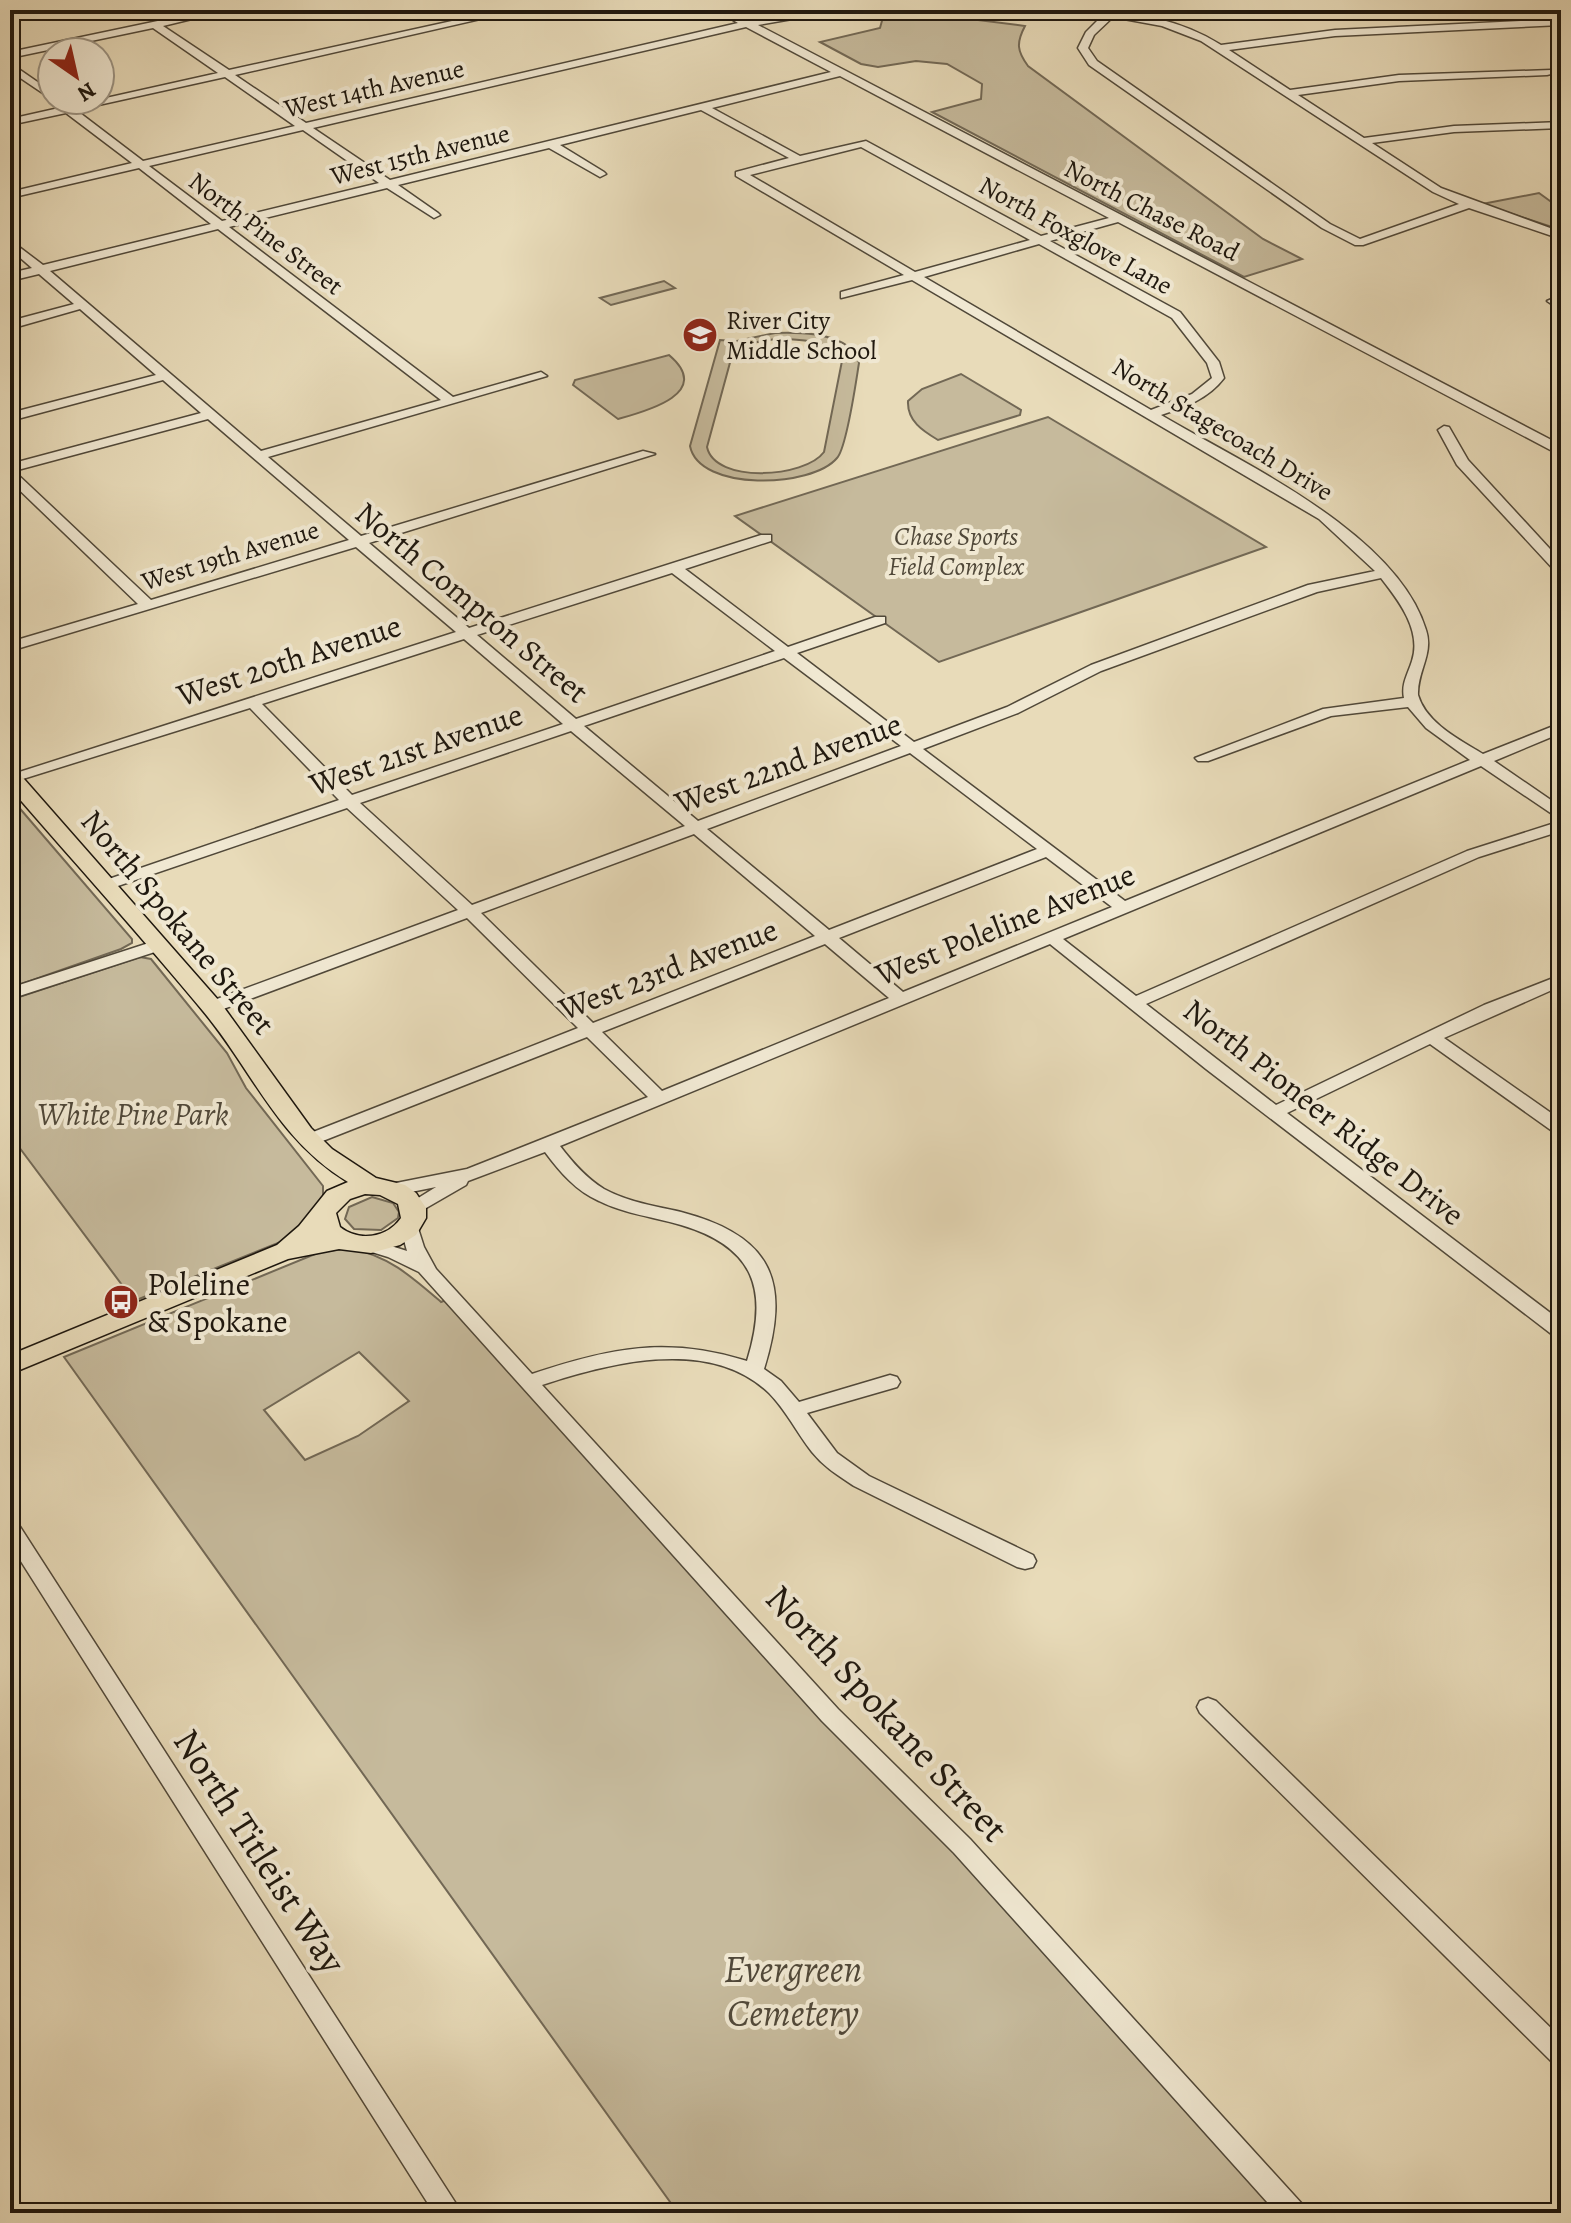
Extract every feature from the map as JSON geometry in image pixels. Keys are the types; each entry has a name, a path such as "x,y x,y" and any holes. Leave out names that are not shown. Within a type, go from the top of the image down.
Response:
{"main road":[{"name":"North Spokane Street","path":"11,777 238,1038 263,1084 315,1146 369,1185"},
{"name":"North Spokane Street","path":"315,1146 328,1206"},
{"path":"10,1365 282,1252 340,1240 369,1245 392,1238 412,1217 405,1195 396,1189 369,1185 349,1189 328,1206 305,1235 282,1252"},
{"path":"328,1206 323,1224 329,1233 340,1240"}],"street":[{"path":"10,55 224,10"},
{"path":"116,98 515,10"},
{"name":"North Chase Road","path":"721,10 1561,450"},
{"name":"West 14th Avenue","path":"10,195 747,24 794,16 801,10"},
{"path":"1090,10 1164,23 1221,48 1437,190 1561,236"},
{"path":"1111,13 1090,34 1083,48 1093,63 1326,226 1359,243 1469,204"},
{"path":"1483,15 1493,24"},
{"path":"1221,48 1335,33 1561,22"},
{"path":"155,25 434,215"},
{"name":"North Pine Street","path":"10,66 36,85"},
{"path":"1290,93 1399,78 1547,72"},
{"name":"West 15th Avenue","path":"10,277 840,73"},
{"path":"703,107 798,159"},
{"path":"10,122 37,116"},
{"name":"North Pine Street","path":"77,116 450,401"},
{"path":"1363,141 1454,129 1561,125"},
{"name":"North Foxglove Lane","path":"798,159 862,143 1176,315 1213,362 1218,378 1213,386 1189,400 1151,414"},
{"path":"551,144 600,174"},
{"name":"North Stagecoach Drive","path":"798,159 740,174 1324,516 1351,539 1419,623 1422,648 1420,666 1409,690 1412,702"},
{"path":"845,295 1120,218"},
{"name":"North Compton Street","path":"10,243 694,827 901,999"},
{"path":"10,325 82,305"},
{"path":"10,417 165,376"},
{"path":"257,456 541,376"},
{"path":"10,471 210,415"},
{"path":"1444,430 1462,462 1558,562"},
{"name":"West 19th Avenue","path":"10,647 648,454"},
{"path":"10,471 148,605"},
{"name":"West 20th Avenue","path":"11,777 766,538"},
{"path":"674,567 1124,908"},
{"name":"West 22nd Avenue","path":"212,1007 1027,705 1064,682 1107,664 1313,588 1382,574"},
{"name":"West 21st Avenue","path":"106,885 880,620"},
{"path":"252,702 349,801 470,912 660,1099"},
{"path":"1203,758 1328,712 1412,702 1448,738 1561,815"},
{"name":"West Poleline Avenue","path":"396,1189 471,1174 549,1144 1561,728"},
{"path":"1135,1003 1473,854 1561,826"},
{"name":"West 23rd Avenue","path":"315,1146 591,1031 1047,851"},
{"name":"North Pioneer Ridge Drive","path":"1052,938 1561,1331"},
{"path":"10,994 158,945"},
{"path":"1275,1112 1431,1037 1561,980"},
{"path":"1431,1037 1561,1129"},
{"path":"549,1144 570,1174 607,1198 718,1230 750,1253 767,1285 761,1352 754,1370"},
{"name":"West Poleline Avenue","path":"412,1217 471,1174"},
{"name":"North Spokane Street","path":"412,1217 413,1247 423,1267 830,1715 962,1846 1294,2213"},
{"name":"North Spokane Street","path":"369,1245 395,1253 423,1267"},
{"path":"530,1382 613,1356 694,1355 730,1361 754,1370 776,1387 818,1447 841,1467 891,1498 1025,1561"},
{"path":"794,1410 890,1382"},
{"name":"North Titleist Way","path":"10,1527 449,2213"},
{"path":"1208,1707 1561,2054"}],"green space":[{"path":"885,10 952,10 946,16 1025,26 1019,47 1028,66 1263,239 1302,259 1244,277 932,112 981,99 982,84 947,64 916,61 878,67 861,64 820,42 880,28"},
{"path":"1539,193 1561,209 1561,230 1482,204"},
{"path":"664,281 675,288 611,305 600,298"},
{"path":"775,333 811,334 836,340 854,353 859,363 848,428 837,458 824,468 782,480 758,480 713,472 698,461 690,446 720,340 737,341","holes":["795,339 825,346 842,361 824,452 814,461 781,472 743,472 726,467 714,459 707,447 731,359 742,348 756,342"]},
{"path":"669,355 681,368 684,380 680,390 659,405 630,416 618,419 573,385 575,380"},
{"path":"961,374 1021,410 1020,415 938,440 927,433 913,420 908,401 922,389"},
{"name":"Chase Sports Field Complex","path":"1048,417 1266,547 939,662 735,516"},
{"path":"10,797 132,939 132,943 10,988"},
{"name":"White Pine Park","path":"140,957 151,959 227,1053 246,1088 323,1186 323,1201 288,1239 134,1301 10,1135 10,1000"},
{"path":"372,1197 393,1203 399,1212 398,1218 381,1230 354,1229 345,1219 349,1207"},
{"name":"Evergreen Cemetery","path":"350,1248 377,1256 441,1302 451,1298 1294,2213 678,2213 64,1357 320,1252","holes":["359,1352 409,1401 358,1436 305,1460 264,1410"]}],"place":[{"name":"River City Middle School","path":"700,335"},
{"name":"Poleline & Spokane","path":"121,1302"}]}
